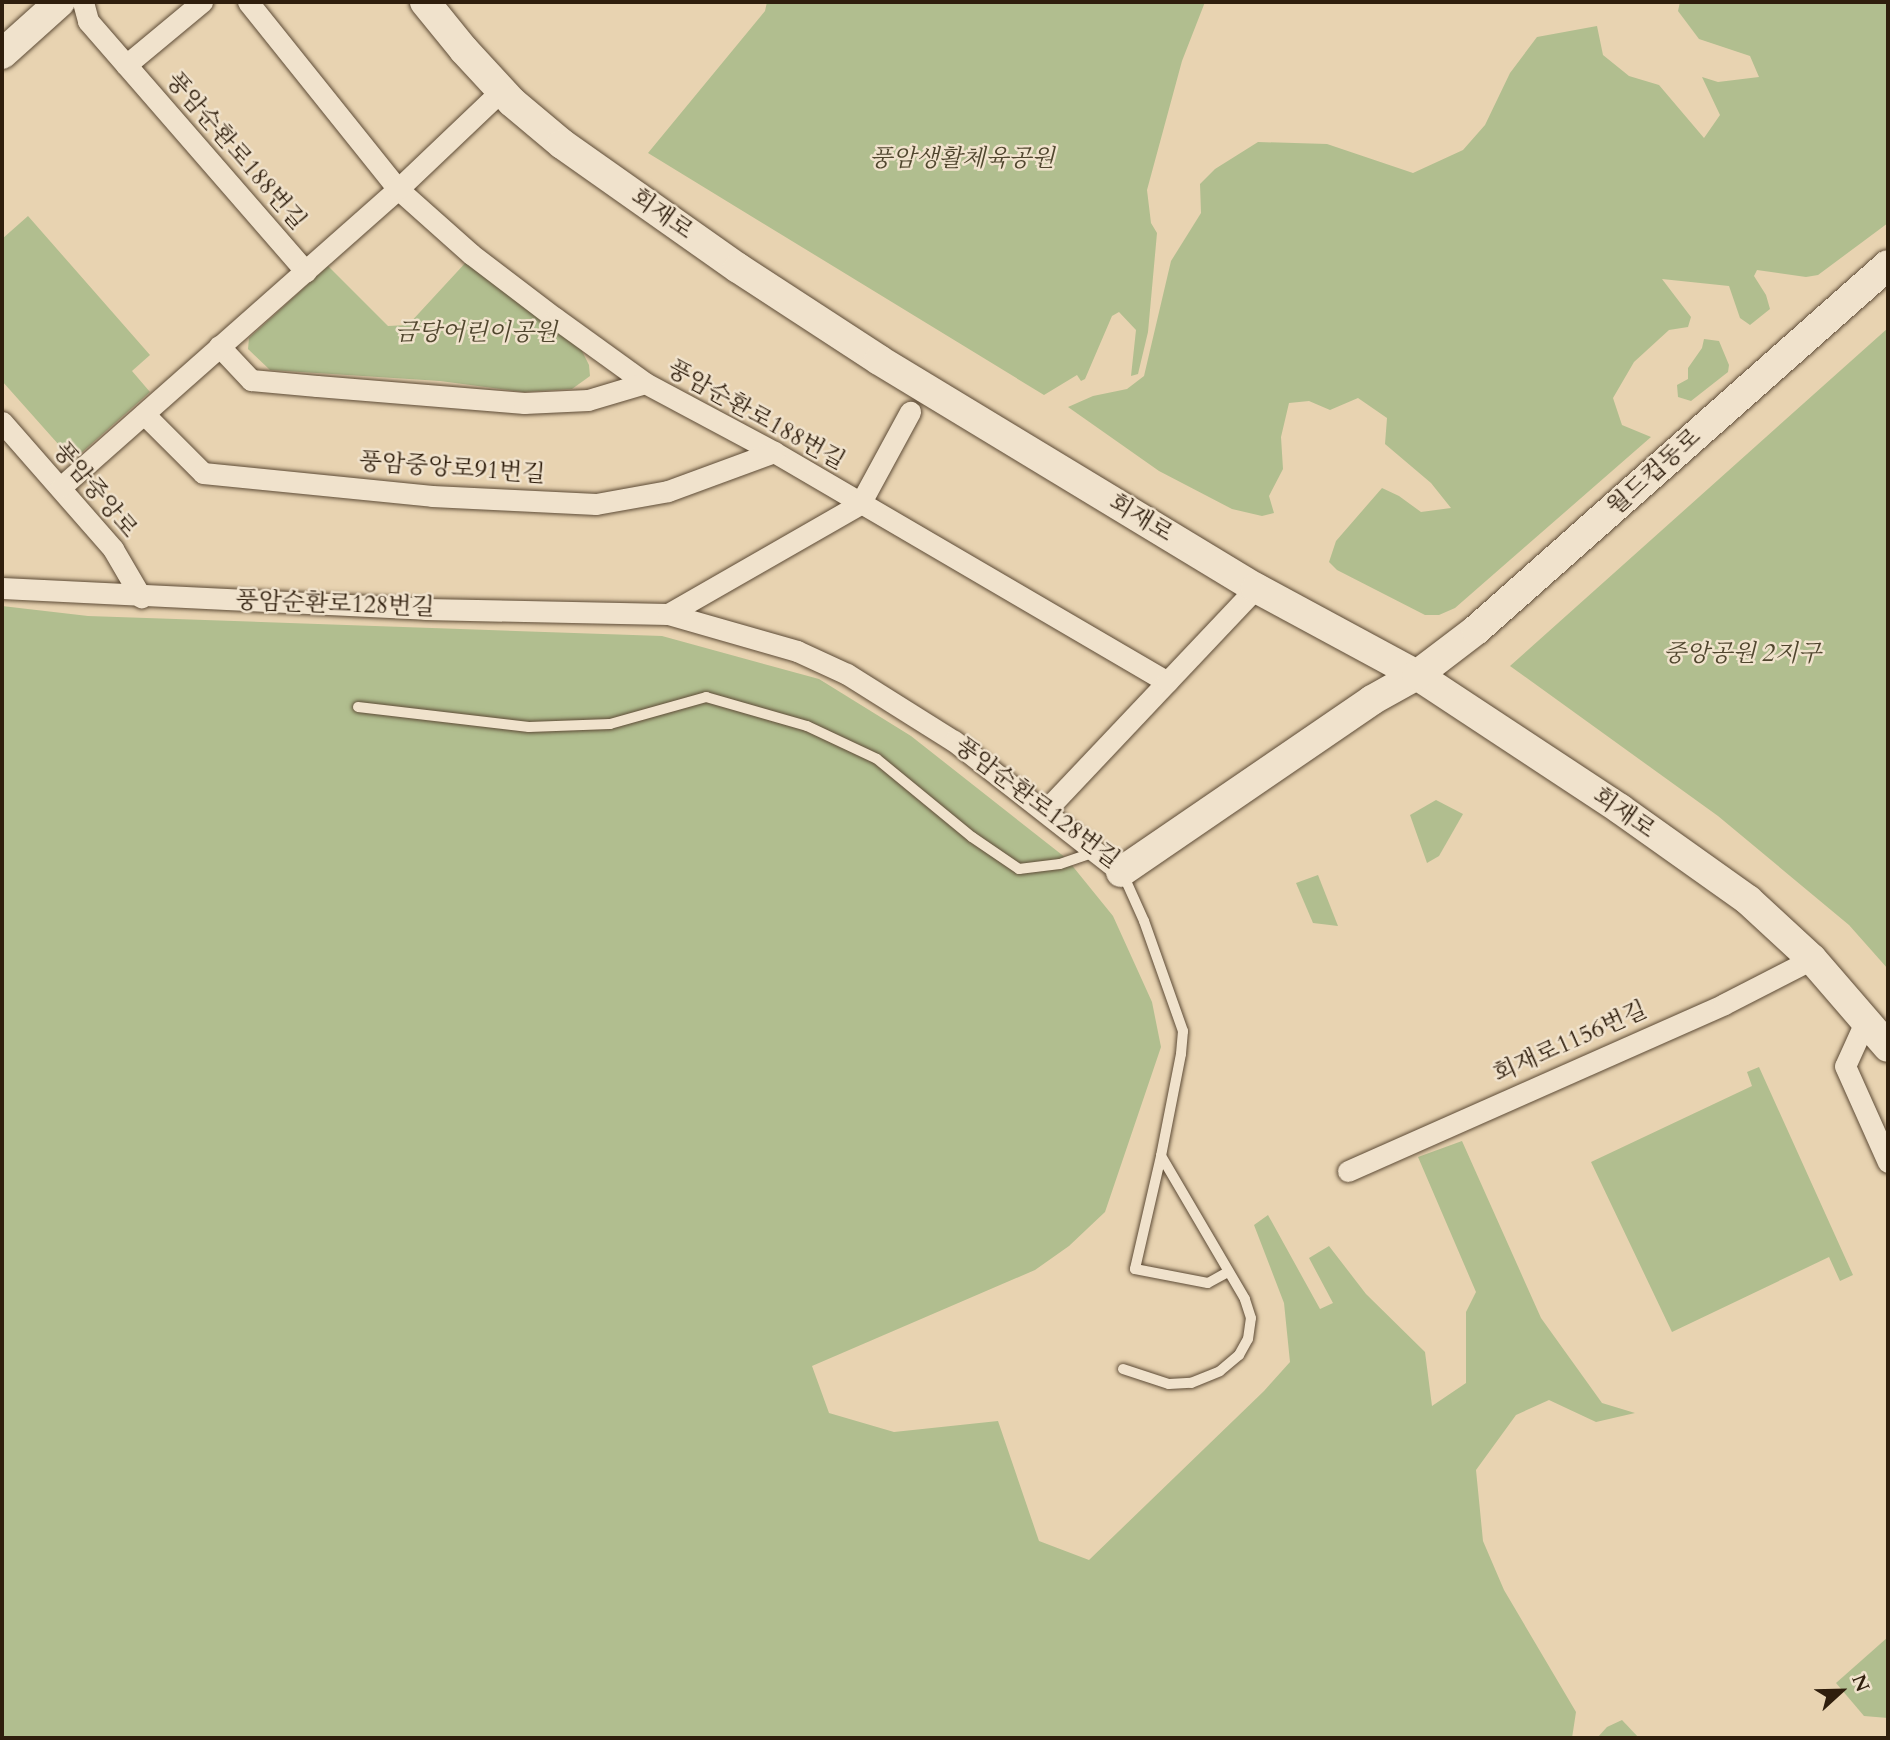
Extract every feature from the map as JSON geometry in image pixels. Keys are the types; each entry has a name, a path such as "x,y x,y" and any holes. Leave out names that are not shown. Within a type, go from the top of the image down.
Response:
{"main road":[{"path":"2,54 60,2"},
{"name":"회재로","path":"425,2 501,91 562,144 738,268 879,360 1256,588 1417,675 1620,809 1748,900 1812,959 1888,1047"},
{"name":"월드컵동로","path":"1417,675 1476,630 1888,265"},
{"name":"풍암순환로128번길","path":"1121,872 1371,700 1417,675"}],"street":[{"name":"풍암순환로188번길","path":"83,2 88,21 306,271"},
{"name":"풍암순환로188번길","path":"126,65 202,2"},
{"name":"풍암순환로188번길","path":"248,2 398,189 471,254 645,383 774,452 860,505 1167,682"},
{"path":"61,487 398,189 501,91"},
{"path":"219,346 251,380 317,386 524,403 588,400 645,383"},
{"path":"668,614 860,505 910,412"},
{"name":"풍암중앙로91번길","path":"144,414 203,473 432,496 596,504 668,491 774,452"},
{"name":"풍암중앙로","path":"2,422 113,548 141,597"},
{"name":"풍암순환로128번길","path":"2,588 141,597 668,614 797,651 847,674 954,741 1046,810 1121,872"},
{"path":"1046,810 1256,588"},
{"name":"회재로1156번길","path":"1348,1171 1724,1004 1812,959"},
{"path":"1865,1022 1845,1066 1888,1162"}],"lane":[{"path":"358,707 529,727 610,724 706,697 807,726 877,759 972,837 1019,869 1060,864 1095,852"},
{"path":"1121,872 1144,920 1183,1031 1161,1156 1135,1269 1208,1283 1228,1272"},
{"path":"1123,1368 1169,1384 1191,1383 1220,1371 1239,1355 1248,1339 1251,1318 1245,1299 1161,1156"}],"green space":[{"name":"풍암생활체육공원","path":"767,2 1205,2 1182,61 1147,190 1151,223 1157,233 1148,332 1138,374 1131,376 1136,330 1119,312 1112,316 1085,379 1081,381 1077,375 1044,395 648,153 765,11"},
{"path":"1680,2 1888,2 1888,223 1818,275 1806,277 1757,270 1754,276 1766,295 1770,309 1750,325 1740,318 1729,286 1662,279 1691,317 1688,327 1669,330 1634,362 1613,398 1622,425 1651,437 1455,608 1439,615 1425,615 1337,570 1329,562 1336,541 1382,488 1421,512 1451,508 1431,483 1385,444 1387,418 1358,398 1330,410 1309,401 1289,403 1281,437 1283,469 1269,496 1274,513 1262,516 1232,509 1159,471 1068,407 1093,396 1127,389 1144,376 1171,261 1201,213 1200,184 1215,169 1258,142 1327,144 1413,173 1463,150 1485,125 1510,73 1537,37 1597,26 1603,55 1629,76 1659,85 1704,138 1720,115 1702,77 1718,82 1759,77 1750,56 1699,39 1678,11"},
{"path":"28,216 150,355 132,371 150,392 79,455 67,454 2,381 2,239"},
{"name":"금당어린이공원","path":"468,260 581,349 589,365 590,376 572,389 523,392 440,381 270,370 248,349 249,338 328,266 388,326 408,325"},
{"name":"중앙공원 2지구","path":"1888,328 1888,969 1849,925 1718,816 1510,666"},
{"path":"1704,339 1719,341 1729,365 1728,372 1691,401 1678,397 1677,385 1688,379 1688,368 1702,348"},
{"path":"2,606 88,616 662,636 819,679 911,736 1066,858 1113,916 1152,1002 1161,1047 1105,1212 1069,1246 1035,1270 812,1366 829,1413 894,1432 998,1421 1039,1541 1089,1560 1264,1391 1290,1362 1284,1303 1254,1225 1268,1215 1320,1309 1333,1303 1309,1258 1329,1246 1366,1294 1425,1352 1432,1406 1466,1383 1466,1312 1476,1292 1418,1157 1462,1141 1541,1318 1602,1403 1635,1413 1596,1422 1549,1400 1516,1415 1476,1470 1483,1541 1504,1590 1576,1712 1572,1738 2,1738"},
{"path":"1436,800 1463,814 1439,856 1427,863 1410,815"},
{"path":"1318,875 1338,926 1313,923 1296,883"},
{"path":"1759,1067 1853,1275 1840,1281 1829,1257 1672,1332 1591,1162 1752,1086 1747,1072"},
{"path":"1888,1637 1888,1718 1864,1716 1836,1683"},
{"path":"1622,1720 1639,1738 1597,1738 1607,1727"}]}
